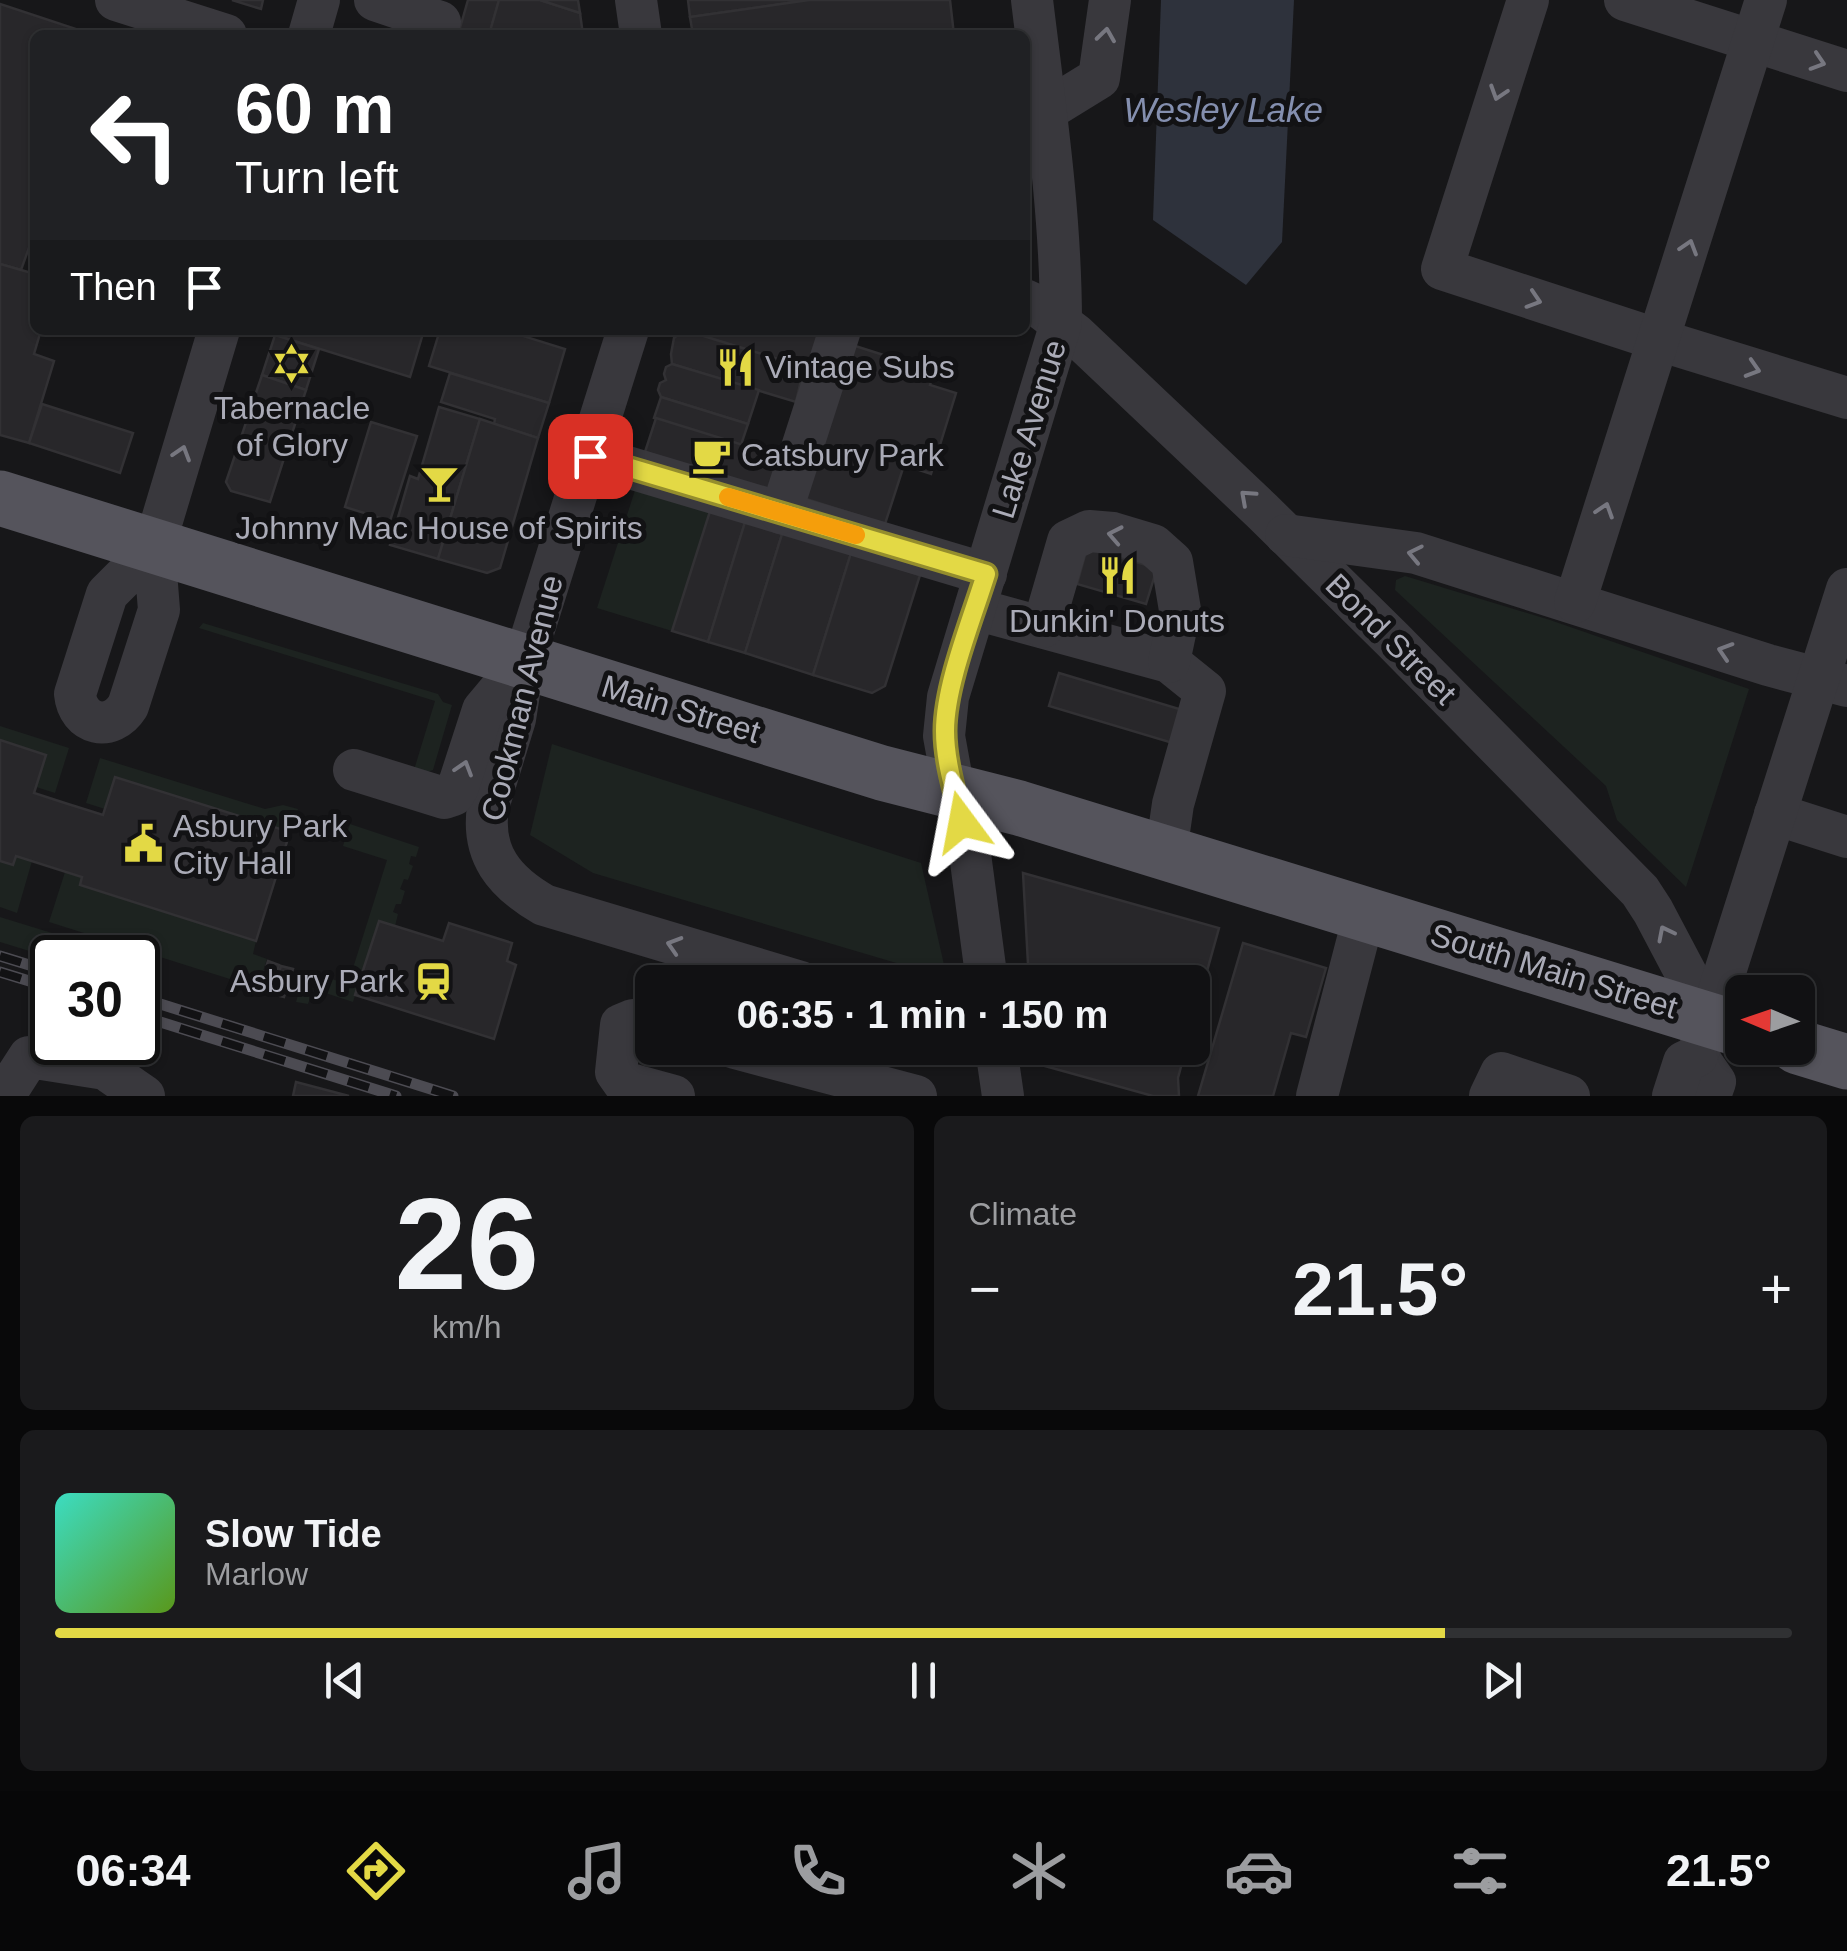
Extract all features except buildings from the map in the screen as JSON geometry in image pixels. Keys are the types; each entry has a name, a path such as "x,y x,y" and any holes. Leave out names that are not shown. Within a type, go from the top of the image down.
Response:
{"main road":[{"name":"Main Street","path":"0,498 882,773 1019,808 1364,912"},
{"name":"South Main Street","path":"1364,912 1701,1052"},
{"path":"1815,1052 1847,1062"}],"street":[{"path":"116,0 210,30"},
{"path":"310,30 319,0"},
{"path":"376,0 440,22"},
{"path":"636,0 640,30"},
{"name":"Lake Avenue","path":"986,965 970,854 944,736 948,697 1061,322 1061,270 1047,110 1032,56 1032,0"},
{"path":"1047,110 1099,78 1110,0"},
{"path":"1528,0 1442,269 1847,398"},
{"path":"1626,0 1847,71"},
{"path":"1575,602 1766,0"},
{"name":"Bond Street","path":"1030,303 1061,322 1286,535 1640,890 1654,911 1701,1052 1715,1082 1710,1096"},
{"path":"154,547 107,594 75,698 80,712 94,720 110,722 123,713 159,610 154,547 218,335"},
{"name":"Cookman Avenue","path":"626,335 524,661 515,719 488,807 490,848 510,882 557,910 743,965"},
{"path":"781,513 838,335"},
{"path":"590,456 781,513 980,591 1043,627 1169,662 1206,691 1172,804 1166,852"},
{"path":"1043,627 1068,540 1088,531 1113,533 1153,545 1172,562 1180,610 1169,662"},
{"path":"1286,535 1416,553 1832,682"},
{"path":"1701,1052 1774,814 1832,682 1847,588"},
{"path":"84,661 98,646 120,644 134,657 137,678"},
{"path":"354,770 444,798 453,795 482,710 524,661"},
{"path":"1774,814 1847,837"},
{"path":"1317,1096 1364,912"},
{"path":"635,1021 621,1025 616,1072 624,1082 674,1096"},
{"path":"4,1096 29,1057 105,1069 144,1096"},
{"path":"799,1065 916,1096"},
{"path":"999,1065 1004,1096"},
{"path":"1496,1084 1569,1096"}],"shaded area":[{"path":"637,484 711,508 672,631 597,608"},
{"path":"1405,576 1550,620 1749,689 1686,887 1617,820 1606,786 1395,590 1396,580"},
{"path":"203,623 438,694 443,702 452,705 433,770 414,770 435,701 199,628"},
{"path":"0,726 69,748 55,793 36,787 46,755 0,740"},
{"path":"552,744 921,863 944,965 903,965 593,873 530,835"},
{"path":"100,758 265,809 283,805 298,809 290,832 115,778 105,809 86,803"},
{"path":"350,824 419,847 416,857 411,856 409,864 413,866 400,889 405,891 401,904 396,904 393,912 398,914 395,926 378,921 353,1002 313,989 308,1004 296,1002 305,971 348,984 387,860 343,846"},
{"path":"16,856 32,861 17,913 0,907 0,861 12,865"},
{"path":"65,872 82,877 80,885 256,941 253,954 267,959 257,990 160,957 160,935 90,935 49,922"},
{"path":"0,917 58,935 30,935 30,951 0,942"}],"water":[{"name":"Wesley Lake","path":"1161,0 1294,0 1282,242 1246,285 1153,220"}],"railway":[{"path":"0,956 30,965"},
{"path":"0,972 30,981"},
{"path":"160,1004 453,1096"},
{"path":"160,1022 396,1096"}],"slow traffic":[{"path":"728,497 856,535"}],"place":[{"name":"Tabernacle of Glory","path":"292,363"},
{"name":"Vintage Subs","path":"735,367"},
{"name":"Catsbury Park","path":"711,455"},
{"name":"Johnny Mac House of Spirits","path":"439,483"},
{"name":"Dunkin' Donuts","path":"1117,576"},
{"name":"Asbury Park City Hall","path":"143,844"},
{"name":"Asbury Park","path":"434,981"}],"route":[{"path":"590,456 986,574 948,697 945,720 944,736 962,822"}]}
